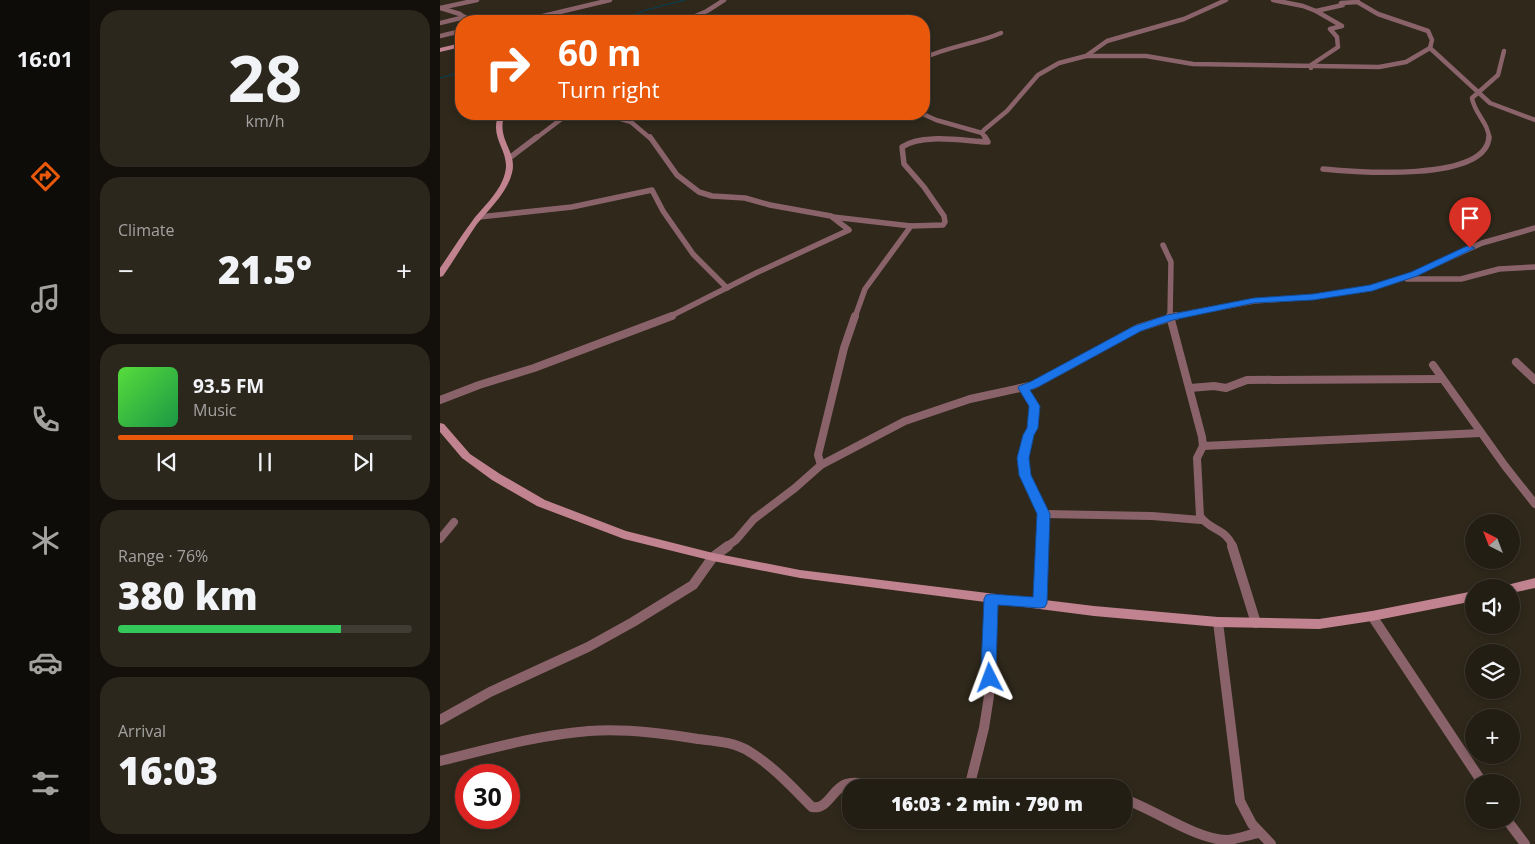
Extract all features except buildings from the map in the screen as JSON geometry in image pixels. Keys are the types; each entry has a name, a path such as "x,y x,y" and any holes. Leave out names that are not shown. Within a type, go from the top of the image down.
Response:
{"main road":[{"path":"440,50 455,46"},
{"path":"440,274 503,186 510,169 498,131 501,120"},
{"path":"440,426 466,456 496,478 541,503 624,535 713,558 800,574 1094,611 1218,622 1319,624 1465,598"},
{"path":"1520,586 1535,583"}],"street":[{"path":"440,8 477,0"},
{"path":"545,15 610,0"},
{"path":"699,15 724,0"},
{"path":"1086,56 1099,44 1184,20 1226,0"},
{"path":"1272,0 1303,6 1338,22 1342,26 1330,29 1337,37 1338,47 1311,65 1311,68"},
{"path":"982,133 1007,111 1038,75 1059,64 1086,56 1146,56 1193,64 1311,68 1392,66 1412,60 1430,48 1432,40 1428,31 1378,14 1356,1 1341,3 1343,5 1316,11"},
{"path":"440,8 459,15"},
{"path":"440,23 455,19"},
{"path":"440,36 455,32"},
{"path":"930,55 938,50 989,39 1001,33"},
{"path":"1430,48 1476,92 1502,109 1535,120"},
{"path":"1323,169 1357,172 1420,171 1447,168 1478,156 1487,148 1490,140 1488,129 1472,104 1472,98 1476,92 1493,82 1499,75 1504,51"},
{"path":"624,120 631,122 648,135 678,175 699,192 718,197 745,198 770,205 831,216 934,227 943,225 945,222 944,216 924,187 904,164 902,147 904,144 912,141 988,142 982,133 930,117"},
{"path":"508,159 560,120"},
{"path":"479,217 572,207 652,190 663,211 693,254 728,288"},
{"path":"440,400 479,385 534,368 674,315 758,272 849,230 831,216"},
{"path":"821,465 818,455 831,399 844,348 865,289 911,226"},
{"path":"440,720 490,692 588,647 693,585 713,558 736,540 754,519 795,488 821,465 905,421 970,399 1034,385 1138,328 1170,317 1254,300 1294,299 1372,288 1482,243 1535,228"},
{"path":"1163,246 1172,262 1170,317 1190,388 1203,446 1197,458 1201,520"},
{"path":"1400,278 1461,279 1499,269 1535,266"},
{"path":"1516,362 1535,380"},
{"path":"1433,365 1481,433 1535,504"},
{"path":"1190,388 1214,386 1226,388 1247,380 1442,379"},
{"path":"1023,388 1034,406 1033,428 1029,435 1023,458 1025,475 1044,514 1040,603"},
{"path":"1203,446 1481,433"},
{"path":"1044,514 1152,516 1201,520 1225,532 1230,539 1256,623"},
{"path":"440,539 454,522"},
{"path":"971,779 990,697 988,669 991,599"},
{"path":"1372,616 1477,774"},
{"path":"1218,622 1240,801 1244,815 1258,833 1271,844"},
{"path":"440,761 508,744 560,735 590,731 657,732 731,744 749,751 785,780 812,807 818,808 823,806 842,784"},
{"path":"1132,801 1139,802 1178,823 1215,838 1227,840 1258,833"},
{"path":"1513,829 1524,844"}],"waterway":[{"path":"633,15 685,0"},
{"path":"440,78 455,74"}],"route":[{"path":"990,678 988,669 991,599 1040,603 1044,514 1034,497 1025,475 1023,458 1029,435 1033,428 1034,406 1023,388 1034,385 1138,328 1170,317 1254,300 1294,299 1372,288 1414,274 1470,248"}]}
